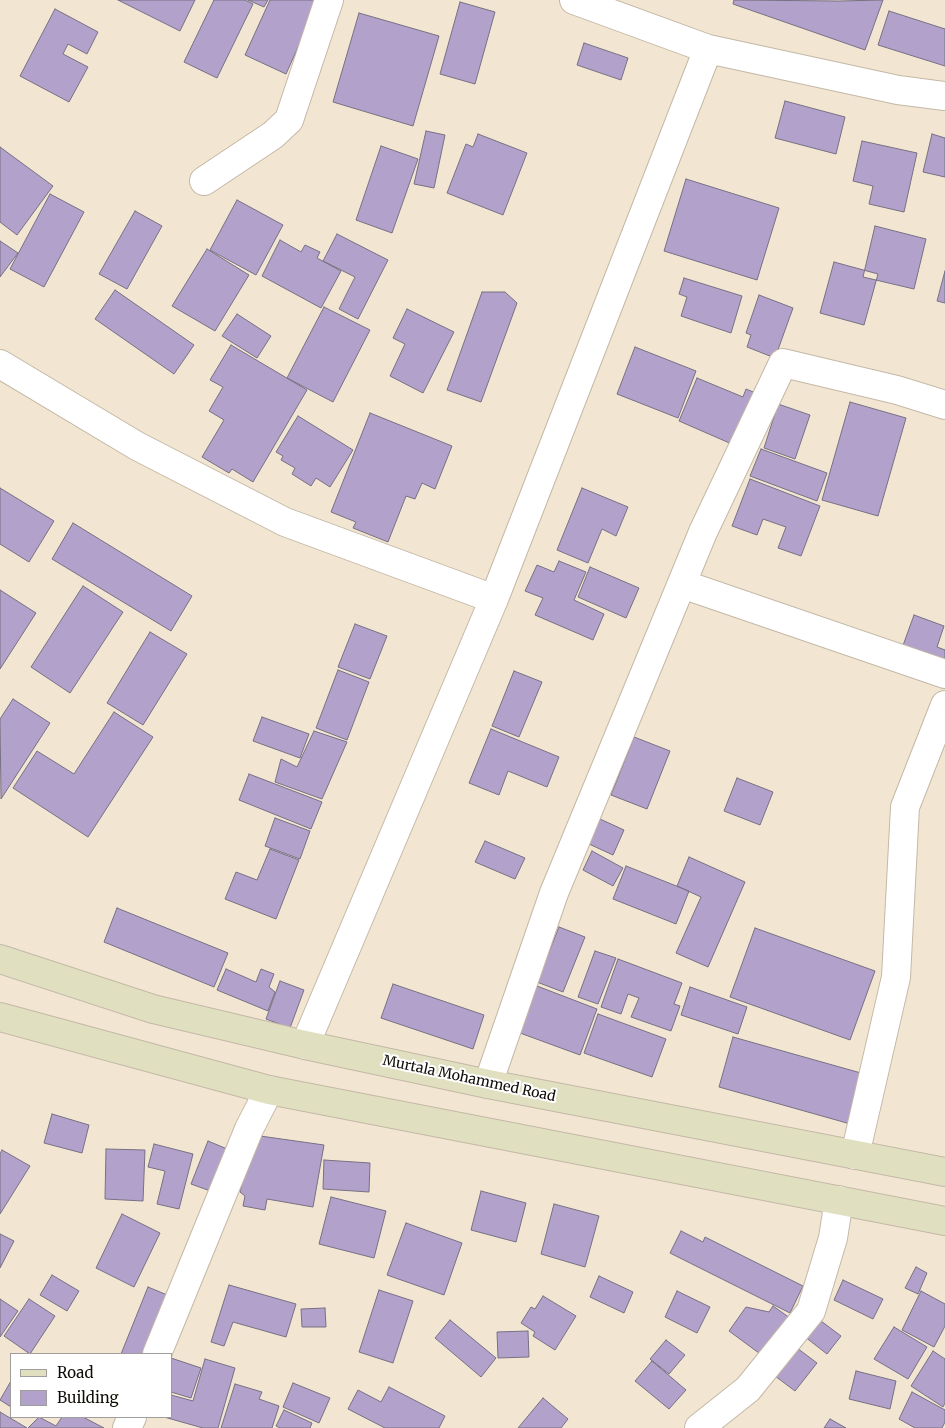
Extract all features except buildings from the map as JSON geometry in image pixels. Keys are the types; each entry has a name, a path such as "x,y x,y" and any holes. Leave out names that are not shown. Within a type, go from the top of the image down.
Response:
{"main road":[{"name":"Murtala Mohammed Road","path":"0,959 153,1009 305,1045 488,1084 945,1172"},
{"path":"0,1018 269,1090 945,1221"}],"street":[{"path":"204,181 273,134 289,120 329,0"},
{"path":"574,0 708,49 898,90 945,96"},
{"path":"305,1045 494,599 708,49"},
{"path":"488,1084 554,893 703,532 783,363 896,390 945,405"},
{"path":"0,364 136,446 285,522 494,599"},
{"path":"682,584 945,674"},
{"path":"855,1156 896,977 905,807 945,705"},
{"path":"157,1353 249,1129 269,1090"},
{"path":"699,1428 748,1389 810,1311 833,1238 839,1200"}]}
